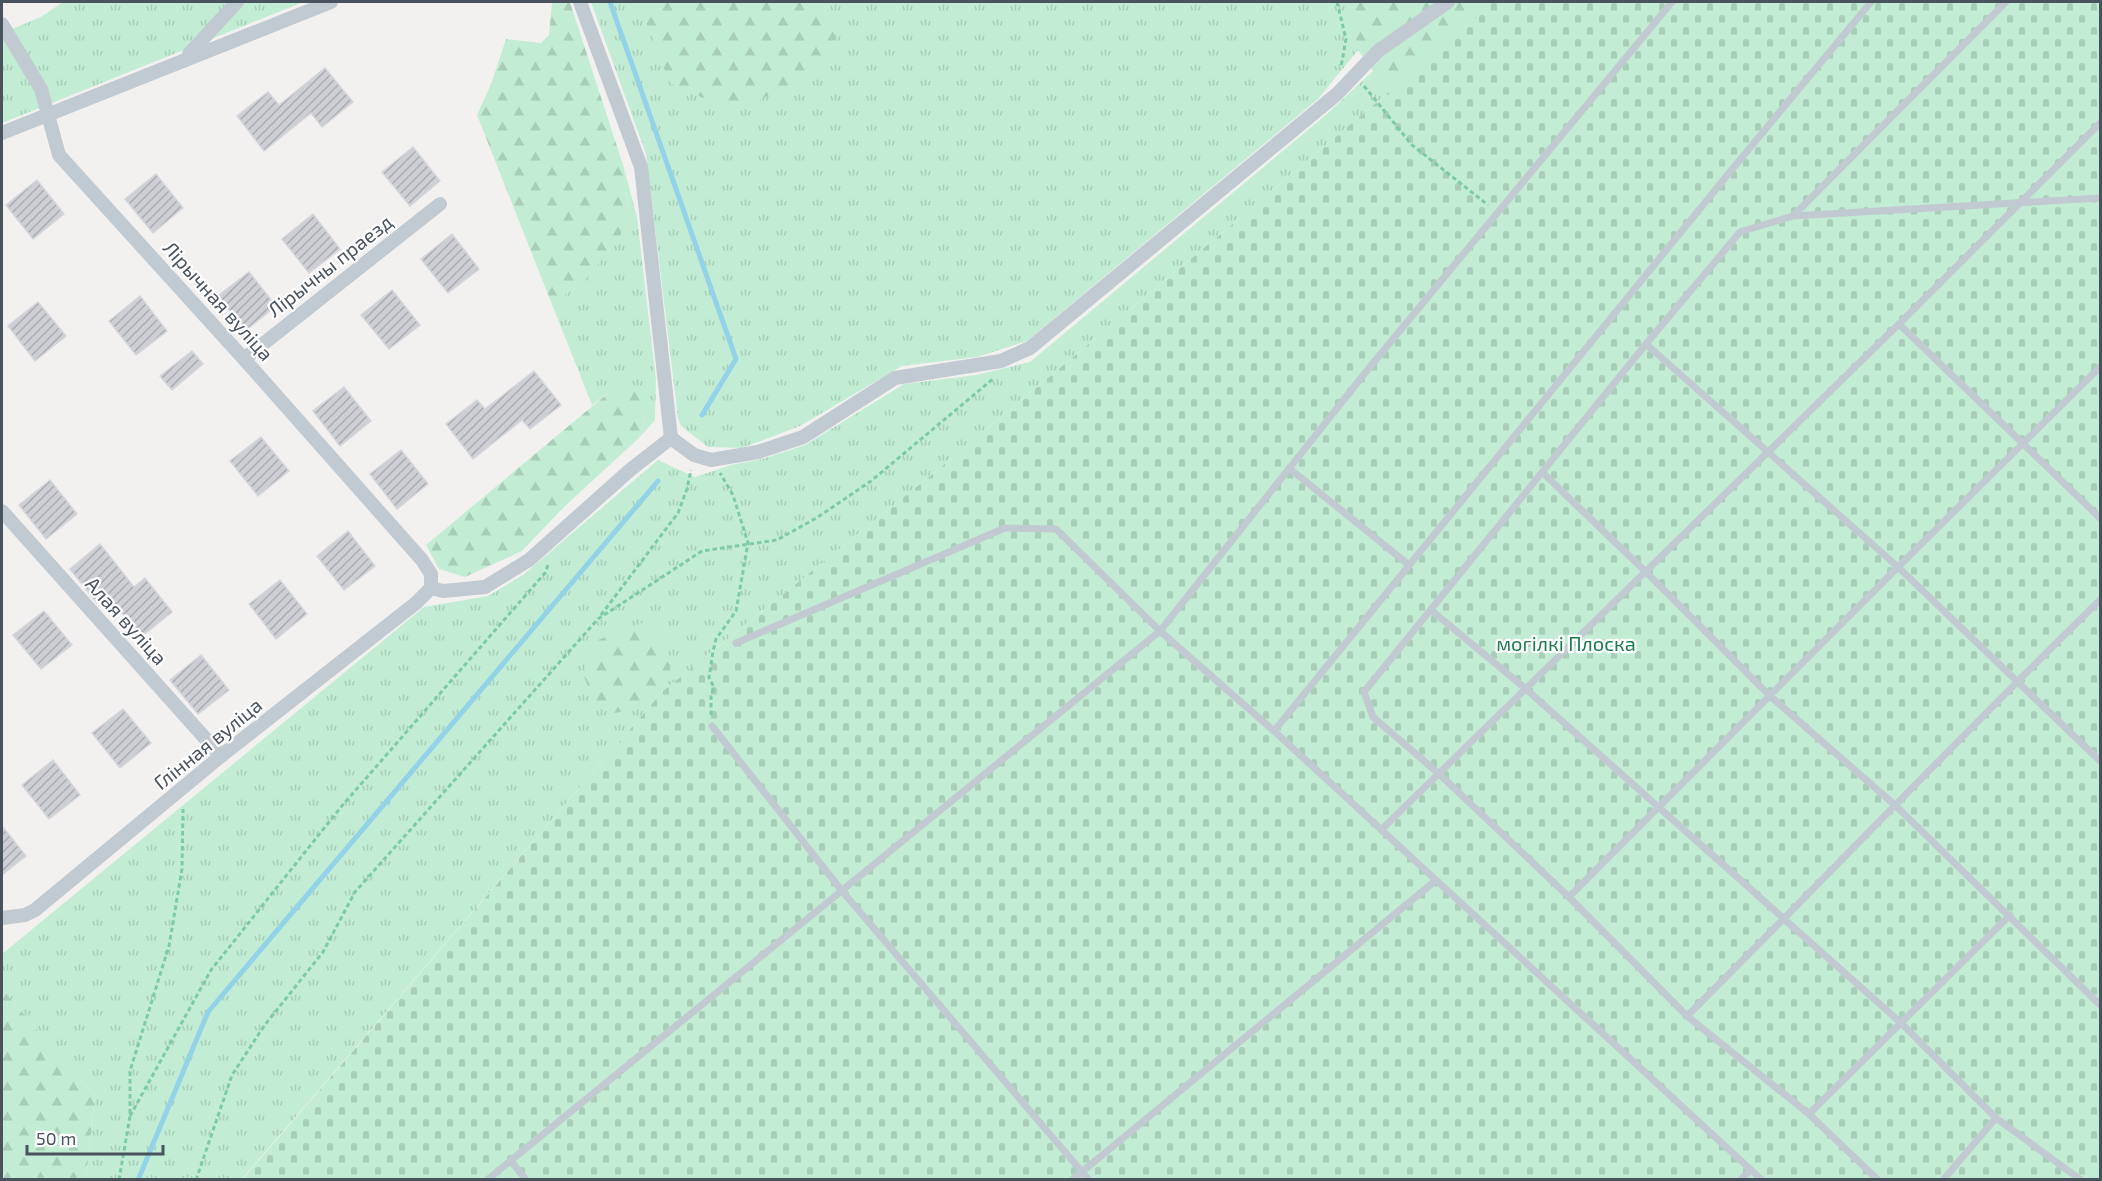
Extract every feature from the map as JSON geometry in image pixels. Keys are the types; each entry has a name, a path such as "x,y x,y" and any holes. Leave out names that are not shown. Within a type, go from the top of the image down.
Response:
{"street":[{"path":"186,58 237,2"},
{"path":"2,133 331,2"},
{"path":"580,2 641,167 671,438 694,455 711,460 759,452 803,437 895,378 1001,361 1030,348 1337,94 1378,51 1448,2"},
{"name":"Лірычная вуліца","path":"2,24 41,89 59,155 422,560 431,574 431,588"},
{"name":"Лірычны праезд","path":"244,359 440,204"},
{"path":"431,588 443,591 485,586 529,560 630,470 671,438"},
{"name":"Алая вуліца","path":"2,511 221,756"},
{"name":"Глінная вуліца","path":"3,918 25,915 35,909 221,756 416,603 431,588"}],"lane":[{"path":"487,1179 1160,632 1369,368 1672,2"},
{"path":"1274,731 1871,2"},
{"path":"1793,216 2006,2"},
{"path":"1381,830 1899,324 2100,123"},
{"path":"1878,1179 1809,1114 1688,1016 1569,897 1438,773 1373,717 1364,692 1543,474 1646,344 1740,232 1793,216 2100,198"},
{"path":"1899,324 2100,518"},
{"path":"1646,344 1898,567 2100,761"},
{"path":"1569,897 2100,367"},
{"path":"1289,468 1410,565"},
{"path":"1543,474 1645,571 1770,696 1896,806 2100,1005"},
{"path":"736,643 1005,528 1056,529 1160,632 1274,731 1762,1179"},
{"path":"1688,1016 2018,680 2100,600"},
{"path":"1431,610 1526,689 1901,1023 1996,1118 2081,1179"},
{"path":"712,726 842,891 1089,1179"},
{"path":"1072,1179 1435,881"},
{"path":"1809,1114 2010,915"},
{"path":"1943,1179 1996,1118"},
{"path":"511,1161 526,1179"},
{"path":"1740,1179 1751,1170"}],"path":[{"path":"1337,2 1346,39 1337,94"},
{"path":"1356,74 1412,145 1498,212"},
{"path":"598,619 702,551 777,540 819,517 871,481 995,377"},
{"path":"196,1179 232,1075 264,1026 323,952 355,892 598,619 678,513 687,489 694,455"},
{"path":"711,460 733,495 748,543"},
{"path":"130,1116 211,970 341,807 545,573 549,563"},
{"path":"119,1179 130,1116 130,1071 169,946 182,869 183,789"}],"green space":[{"path":"63,2 303,2 2,123 2,33 41,17"},
{"path":"552,2 570,2 624,168 628,212 619,239 581,285 551,302 477,115 491,84 506,39 541,43 549,35"},
{"path":"591,2 1423,2 1358,50 1318,99 1027,341 977,357 902,366 800,426 742,448 708,447 681,426 678,418 646,154"},
{"path":"638,2 826,2 836,38 808,75 748,106 710,101 670,83"},
{"path":"1346,2 1495,2 1388,92 1358,50"},
{"path":"1495,2 935,472 663,691 242,1179 86,1179 95,1096 2,989 2,954 424,607 488,596 523,575 658,460 695,477 805,445 904,384 976,375 1030,362 1327,114 1373,71"},
{"name":"могілкі Плоска","path":"1495,2 2100,2 2100,1179 242,1180 663,691 935,472"},
{"path":"624,168 637,217 656,380 655,420 639,438 647,413 613,389 592,405 551,302 581,285 628,212"},
{"path":"634,387 647,413 639,438 565,506 522,551 465,577 439,569 426,545 613,389"},
{"path":"641,623 659,631 671,666 663,691 650,706 615,713 596,703 583,675 598,640"},
{"path":"2,989 95,1096 86,1179 2,1179"}],"building":[{"path":"325,68 353,102 322,127 311,113 264,151 237,116 268,92 279,105"},
{"path":"413,147 440,181 410,206 382,172"},
{"path":"156,174 183,208 153,233 125,199"},
{"path":"37,180 64,214 33,239 6,205"},
{"path":"313,214 340,249 309,273 282,239"},
{"path":"452,234 479,269 448,293 421,259"},
{"path":"249,272 276,306 245,331 218,296"},
{"path":"392,290 420,325 389,349 361,315"},
{"path":"140,296 167,331 136,355 109,321"},
{"path":"38,302 66,336 35,361 8,326"},
{"path":"192,351 203,364 172,390 160,376"},
{"path":"534,371 561,405 530,429 522,420 473,459 446,424 477,400 485,409"},
{"path":"344,387 371,421 340,446 313,411"},
{"path":"261,437 289,471 258,496 230,461"},
{"path":"401,450 428,484 397,509 370,474"},
{"path":"50,480 77,514 46,539 19,505"},
{"path":"348,531 375,566 344,590 317,556"},
{"path":"100,544 134,587 145,578 172,612 141,637 108,595 97,603 70,569"},
{"path":"280,580 307,614 276,639 249,604"},
{"path":"44,611 72,645 41,669 13,635"},
{"path":"201,655 229,690 198,714 170,680"},
{"path":"123,709 151,743 120,768 92,733"},
{"path":"53,760 80,795 49,819 22,785"},
{"path":"2,826 26,856 2,875"}],"waterway":[{"path":"610,2 736,359 702,415"},
{"path":"138,1180 208,1012 658,481"}]}
